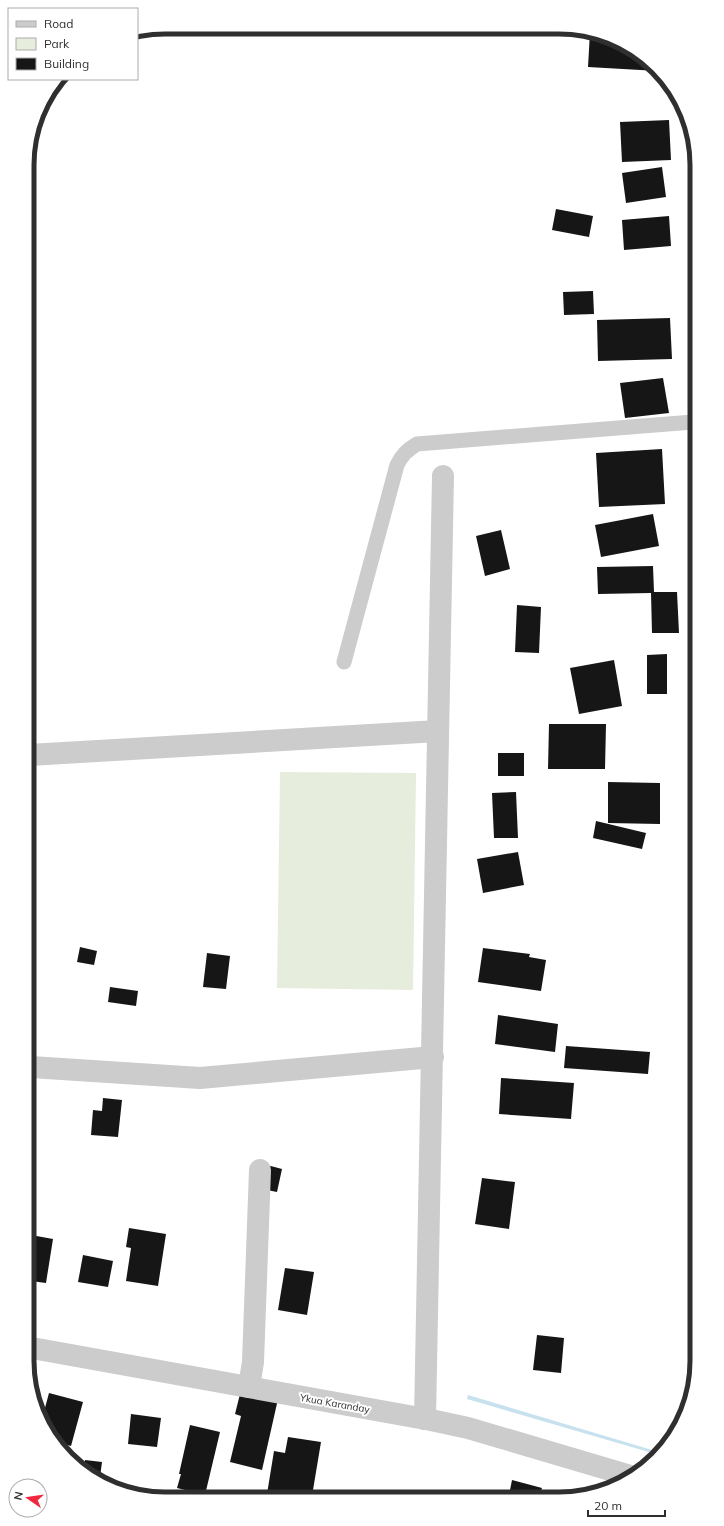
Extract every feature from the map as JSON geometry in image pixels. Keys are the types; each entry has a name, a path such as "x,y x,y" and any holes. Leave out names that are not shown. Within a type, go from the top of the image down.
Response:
{"street":[{"path":"425,1419 443,476"},
{"path":"34,755 438,731"},
{"path":"34,1067 200,1078 433,1057"},
{"path":"249,1388 253,1362 260,1170"},
{"name":"Ykua Karanday","path":"34,1348 468,1428 625,1473"}],"lane":[{"path":"344,662 397,465 402,456 408,450 417,444 690,422"}],"green space":[{"path":"280,772 416,773 413,990 277,988"}],"water":[{"path":"468,1395 654,1450 651,1453 467,1399"}],"building":[{"path":"590,38 601,41 617,48 632,56 650,71 588,67"},
{"path":"669,120 671,160 622,162 620,122"},
{"path":"662,167 666,197 626,203 622,173"},
{"path":"556,209 593,216 589,237 552,230"},
{"path":"669,216 671,246 624,250 622,220"},
{"path":"593,291 594,314 564,315 563,292"},
{"path":"670,318 672,359 598,361 597,320"},
{"path":"663,378 669,413 625,418 620,383"},
{"path":"662,449 665,504 599,507 596,453"},
{"path":"653,514 659,546 601,557 595,525"},
{"path":"501,530 510,569 485,576 476,536"},
{"path":"653,566 654,592 677,592 679,633 652,633 651,593 598,594 597,567"},
{"path":"517,605 541,607 539,653 515,652"},
{"path":"667,654 667,694 647,694 647,655"},
{"path":"614,660 622,706 579,714 570,668"},
{"path":"549,724 606,724 605,769 548,769"},
{"path":"498,753 524,753 524,776 498,776"},
{"path":"608,782 660,783 660,824 608,823"},
{"path":"516,792 518,838 494,838 492,793"},
{"path":"596,821 646,833 642,849 593,838"},
{"path":"518,852 524,885 483,893 477,859"},
{"path":"80,947 97,951 94,965 77,962"},
{"path":"483,948 530,954 529,957 546,960 541,991 478,982"},
{"path":"207,953 230,956 226,989 203,987"},
{"path":"110,987 138,991 136,1006 108,1002"},
{"path":"498,1015 558,1024 555,1052 495,1044"},
{"path":"566,1046 650,1052 648,1074 564,1068"},
{"path":"501,1078 574,1083 571,1119 499,1114"},
{"path":"103,1098 122,1100 118,1137 91,1135 93,1110 102,1111"},
{"path":"267,1165 282,1169 277,1192 262,1189"},
{"path":"482,1178 515,1182 509,1229 475,1224"},
{"path":"129,1228 166,1234 158,1286 126,1281 131,1248 126,1247"},
{"path":"34,1236 53,1239 46,1283 34,1281"},
{"path":"83,1255 113,1261 108,1287 78,1282"},
{"path":"285,1268 314,1272 307,1315 278,1310"},
{"path":"537,1335 564,1338 561,1373 533,1370"},
{"path":"241,1390 278,1399 262,1470 230,1462 241,1416 235,1414"},
{"path":"49,1393 83,1402 71,1446 65,1444 56,1434 44,1411"},
{"path":"131,1414 161,1418 157,1447 128,1444"},
{"path":"190,1425 220,1432 206,1492 193,1492 177,1488 181,1474 179,1474"},
{"path":"288,1437 321,1442 313,1492 267,1492 274,1451 285,1453"},
{"path":"85,1460 102,1462 100,1474 92,1470 85,1464"},
{"path":"512,1480 542,1488 541,1492 510,1492"}]}
